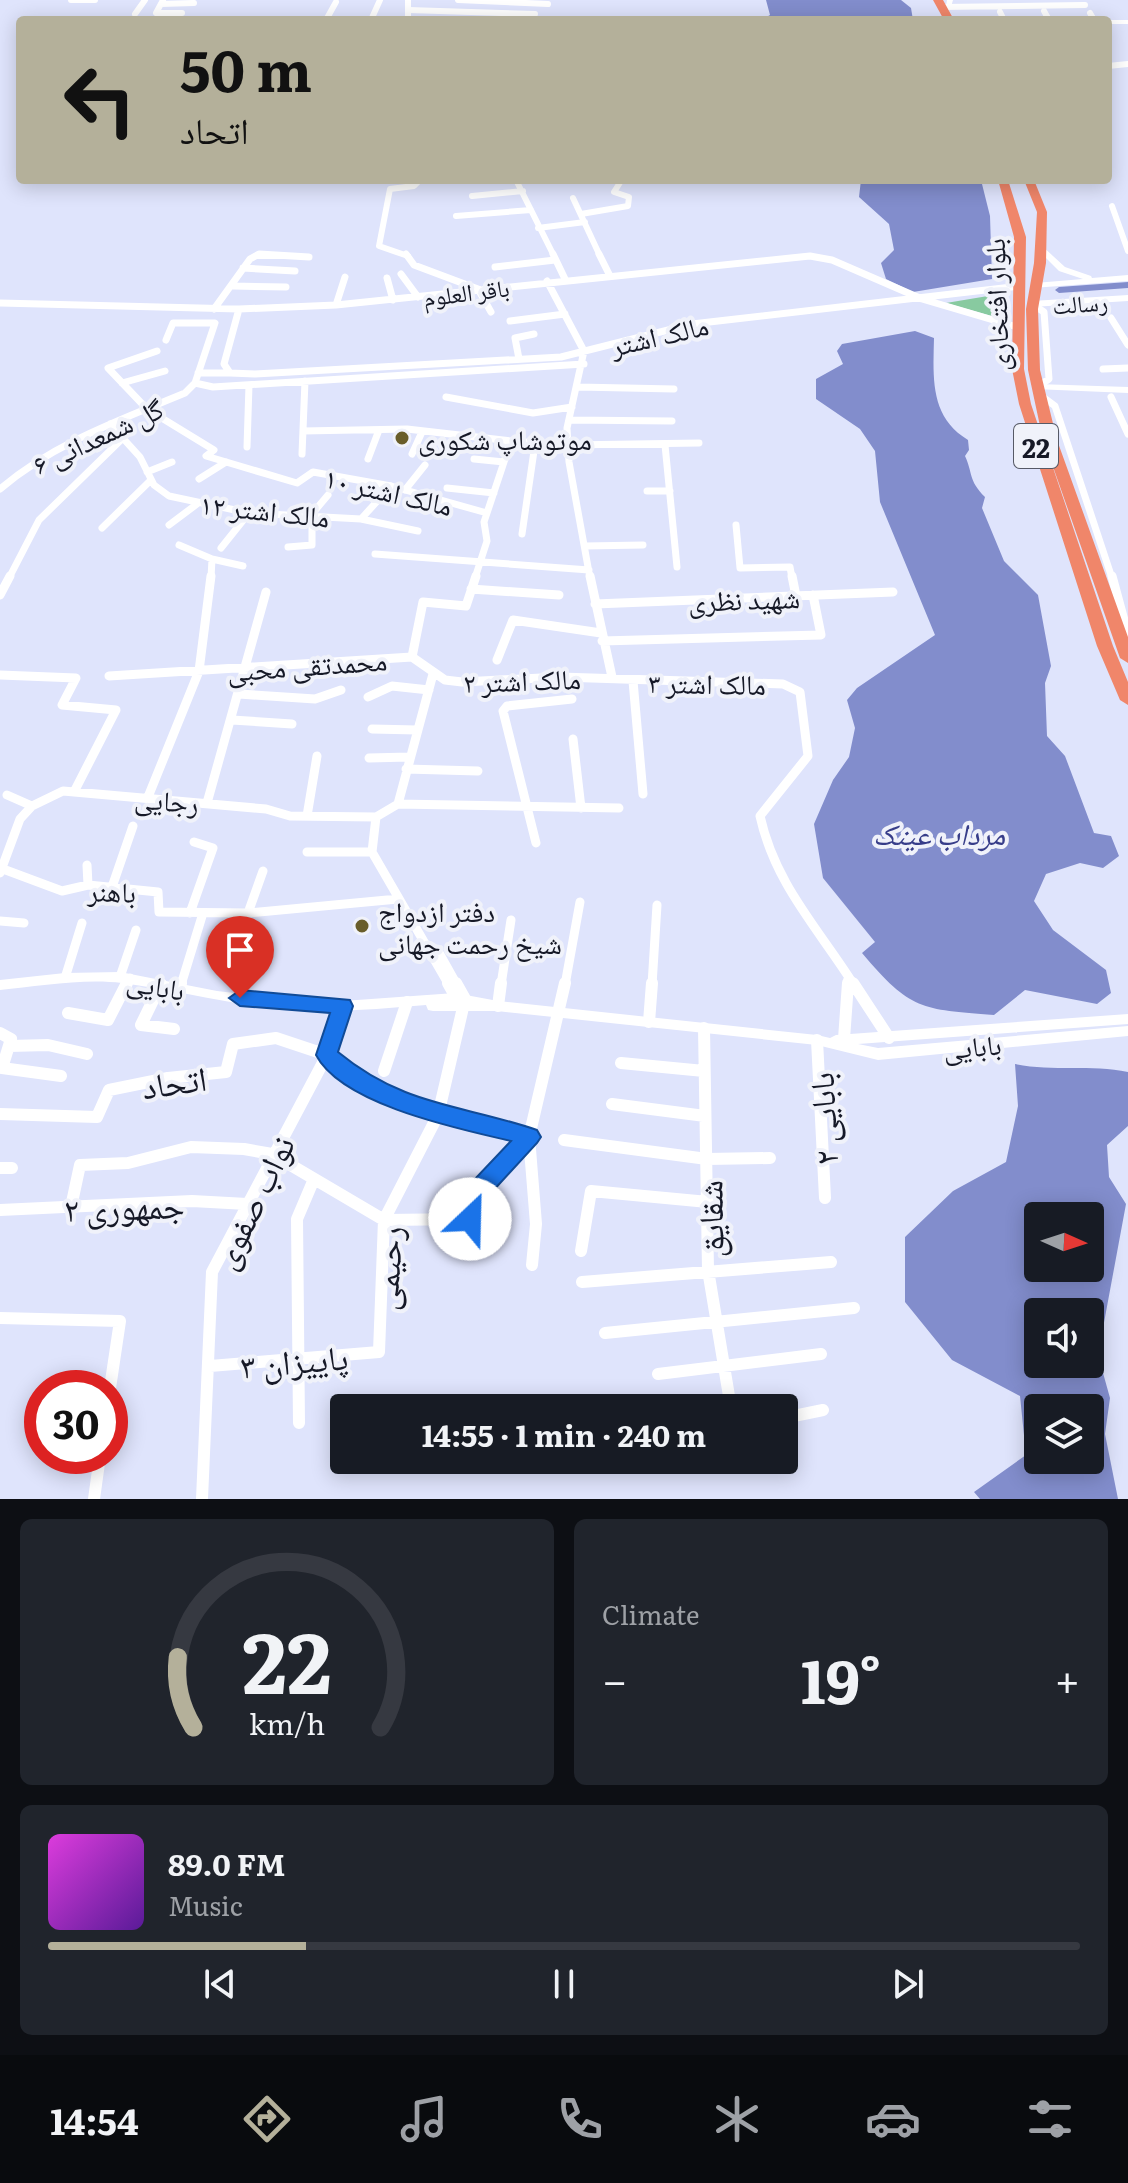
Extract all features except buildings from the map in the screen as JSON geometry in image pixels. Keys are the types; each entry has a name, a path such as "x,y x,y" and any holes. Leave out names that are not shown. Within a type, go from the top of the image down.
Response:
{"highway":[{"path":"1004,184 1020,193 1031,184"},
{"name":"بلوار افتخاری","path":"1004,184 1020,237 1032,304 1038,390 1050,440 1127,647"},
{"name":"بلوار افتخاری","path":"1031,184 1042,212 1041,248 1017,327 1018,369 1034,440 1105,646 1128,700"},
{"path":"1013,211 1025,207 1042,212"}],"main road":[{"path":"408,0 409,16"},
{"path":"1041,248 1065,271 1099,280"},
{"path":"1028,286 1126,278"},
{"name":"رسالت","path":"1032,304 1128,298"},
{"path":"1038,390 1128,398"},
{"path":"1069,392 1128,390"},
{"name":"بابایی","path":"0,985 65,978 125,978 285,1004 343,1006 461,1001 817,1040 878,1054 1128,1031"},
{"name":"بابایی","path":"817,1040 889,1038 1128,1019"}],"street":[{"path":"71,0 95,0"},
{"path":"135,14 145,0"},
{"path":"458,0 548,4"},
{"path":"182,13 156,13 162,2 194,3"},
{"path":"328,16 336,2"},
{"path":"945,3 1085,5"},
{"path":"408,10 535,14"},
{"path":"1044,11 1047,16"},
{"path":"1000,12 1002,16"},
{"path":"416,184 391,184 388,214 377,239 379,246 407,254 414,265 478,289 491,312"},
{"path":"519,184 565,279"},
{"path":"581,214 628,206 629,197 614,192 619,184"},
{"path":"472,196 523,191"},
{"path":"573,198 609,274"},
{"path":"1112,206 1128,251"},
{"path":"456,216 531,210"},
{"path":"538,228 585,222"},
{"path":"214,309 243,268 259,254 309,257"},
{"name":"باقر العلوم","path":"0,303 214,309 336,305 609,274 823,257 922,299 1017,327"},
{"path":"495,267 555,260"},
{"path":"243,268 295,271"},
{"path":"401,274 418,297"},
{"path":"336,305 345,277"},
{"path":"387,278 393,300"},
{"path":"202,373 519,359 584,351 547,281"},
{"path":"233,286 286,287"},
{"path":"922,299 1028,286"},
{"name":"مالک اشتر","path":"612,677 601,637 568,445 569,420 584,364 584,351 692,324 922,299"},
{"path":"228,372 224,364 239,309"},
{"path":"510,321 565,314"},
{"path":"1111,318 1128,345"},
{"path":"166,340 173,323 215,323 202,373 195,383 213,387 584,364"},
{"path":"519,359 515,338 534,334"},
{"path":"157,351 108,368 122,383 165,371"},
{"path":"360,378 361,367"},
{"path":"1103,369 1128,368"},
{"path":"302,454 305,381"},
{"name":"مالک اشتر ۱۰","path":"122,383 147,409 214,450 206,456 297,483 313,472 391,486 487,513"},
{"name":"گل شمعدانی ۶","path":"0,489 52,451 110,424 177,399 195,383"},
{"path":"247,447 249,385"},
{"path":"578,387 674,389"},
{"path":"446,397 533,413 572,407"},
{"path":"1111,397 1128,434"},
{"path":"569,420 672,421"},
{"name":"مالک اشتر ۱۲","path":"110,424 140,457 149,476 169,496 249,513 361,519 418,531"},
{"path":"303,431 379,430 478,435 535,444 699,443"},
{"path":"368,459 379,430"},
{"path":"412,454 422,432"},
{"path":"0,595 39,520 123,438"},
{"path":"412,657 423,602 466,606 487,541 484,522 511,441"},
{"path":"522,534 535,444"},
{"path":"665,445 677,567"},
{"path":"474,459 504,462"},
{"path":"102,528 149,476 172,462"},
{"path":"199,479 226,462"},
{"path":"405,490 425,465"},
{"name":"مالک اشتر ۱۲","path":"361,519 391,486"},
{"path":"447,488 494,493"},
{"path":"647,491 670,491"},
{"path":"288,547 312,545 312,514 328,495"},
{"path":"169,525 197,504"},
{"path":"221,548 249,513"},
{"path":"736,525 740,568 790,567 796,596"},
{"path":"179,545 212,559 243,566"},
{"path":"585,546 643,545"},
{"path":"375,554 589,570"},
{"path":"148,797 199,671 208,621 212,559"},
{"path":"471,589 559,595"},
{"path":"207,803 266,592"},
{"name":"شهید نظری","path":"595,604 893,592"},
{"path":"497,660 513,620 601,637 821,635 813,595"},
{"name":"محمدتقی محبی","path":"109,676 412,657 433,674"},
{"path":"398,804 433,674"},
{"name":"مالک اشتر ۲","path":"433,674 445,680 462,682 612,677"},
{"path":"0,675 76,678 62,705 116,710 74,792"},
{"name":"مالک اشتر ۳","path":"612,677 633,681 764,681 783,684 800,692 808,756 760,816 765,849 793,902 848,975"},
{"path":"633,681 643,794"},
{"path":"368,697 392,686 429,690"},
{"path":"239,694 315,699 341,690"},
{"path":"536,843 503,711 507,706 572,699"},
{"path":"232,720 292,724"},
{"path":"372,729 417,730"},
{"path":"573,739 581,808"},
{"path":"307,816 317,756"},
{"path":"369,758 409,757"},
{"path":"406,769 478,771"},
{"name":"رجایی","path":"32,806 63,791 207,803 307,816 376,817"},
{"path":"1,871 20,819 32,806 7,795"},
{"path":"461,1001 372,852 376,817 398,804 619,808"},
{"path":"112,887 133,826"},
{"path":"190,913 213,848 194,842"},
{"path":"307,852 372,852"},
{"path":"87,865 88,885"},
{"name":"باهنر","path":"1,871 62,891 88,885 158,892 159,912 248,913 398,899"},
{"path":"248,913 263,871"},
{"path":"532,1265 536,1224 529,1137 560,1013 580,902"},
{"path":"649,1022 657,905"},
{"path":"180,988 203,913"},
{"path":"498,1006 511,920"},
{"path":"0,921 24,923"},
{"path":"65,978 82,923"},
{"path":"68,1013 108,1020 125,978 136,930"},
{"path":"848,975 869,1014 889,1038"},
{"path":"844,1039 848,975"},
{"path":"161,984 141,1025 174,1029"},
{"name":"رحیمی","path":"379,1352 384,1220 438,1115 461,1001"},
{"path":"384,1071 407,1002"},
{"name":"نواب صفوی","path":"202,1499 212,1272 327,1055 343,1006"},
{"name":"شقایق","path":"704,1028 708,1270 729,1394"},
{"path":"0,1033 11,1039 2,1068 61,1076"},
{"name":"اتحاد","path":"0,1114 97,1117 109,1090 168,1078 226,1072 233,1044 276,1038 327,1055 355,1079 400,1102 438,1115 529,1137"},
{"name":"بابایی ۲","path":"817,1040 825,1198"},
{"path":"9,1046 48,1045 87,1054"},
{"path":"621,1063 704,1071"},
{"path":"612,1104 705,1116"},
{"path":"71,1207 80,1165 128,1163 191,1147 244,1149 272,1154 384,1220 470,1219 481,1188 529,1137"},
{"path":"564,1140 707,1159 770,1158"},
{"path":"299,1423 297,1219 314,1179"},
{"path":"581,1251 591,1191 708,1202"},
{"name":"جمهوری ۲","path":"0,1210 192,1201 247,1204"},
{"path":"582,1282 831,1262"},
{"path":"605,1333 854,1308"},
{"path":"1,1322 120,1321 113,1370"},
{"name":"پاییزان ۳","path":"210,1366 379,1352"},
{"path":"658,1374 821,1354"},
{"path":"798,1415 823,1410"},
{"path":"94,1499 97,1474"}],"green space":[{"path":"994,295 997,303 1002,304 1002,319 946,303"}],"water":[{"path":"766,0 901,0 911,8 912,16 768,16"},
{"path":"861,184 982,184 990,216 992,279 913,292 886,279 881,263 894,250 889,224 859,197"},
{"name":"مرداب عینک","path":"915,331 934,338 936,396 947,420 968,440 969,450 965,456 973,481 985,497 982,508 1004,561 1038,595 1051,666 1045,683 1047,736 1065,756 1094,833 1111,836 1119,856 1103,868 1080,863 1046,874 1034,901 1053,930 1106,970 1111,993 1097,1004 1025,990 994,1015 949,1011 919,1004 893,986 862,953 875,942 823,878 814,824 833,780 849,757 855,728 847,700 857,688 935,635 880,502 875,451 860,429 816,399 816,379 843,364 837,351 842,344"},
{"path":"1015,1064 1128,1072 1128,1126 1107,1145 1109,1177 1126,1204 1104,1323 1104,1298 1024,1298 1024,1378 1104,1376 1110,1398 1105,1434 1118,1499 980,1499 974,1492 1024,1456 1024,1474 1104,1474 1104,1394 1024,1394 1024,1435 1020,1396 952,1360 905,1302 905,1237 953,1191 1006,1162 1018,1106"}],"waterway":[{"path":"1059,290 1128,285"}],"place":[{"name":"موتوشاپ شکوری","path":"402,438"},
{"name":"دفتر ازدواج شیخ رحمت جهانی","path":"362,926"}],"route":[{"path":"240,998 285,1004 343,1006 327,1055 355,1079 400,1102 438,1115 529,1137 481,1188 470,1219"}]}
